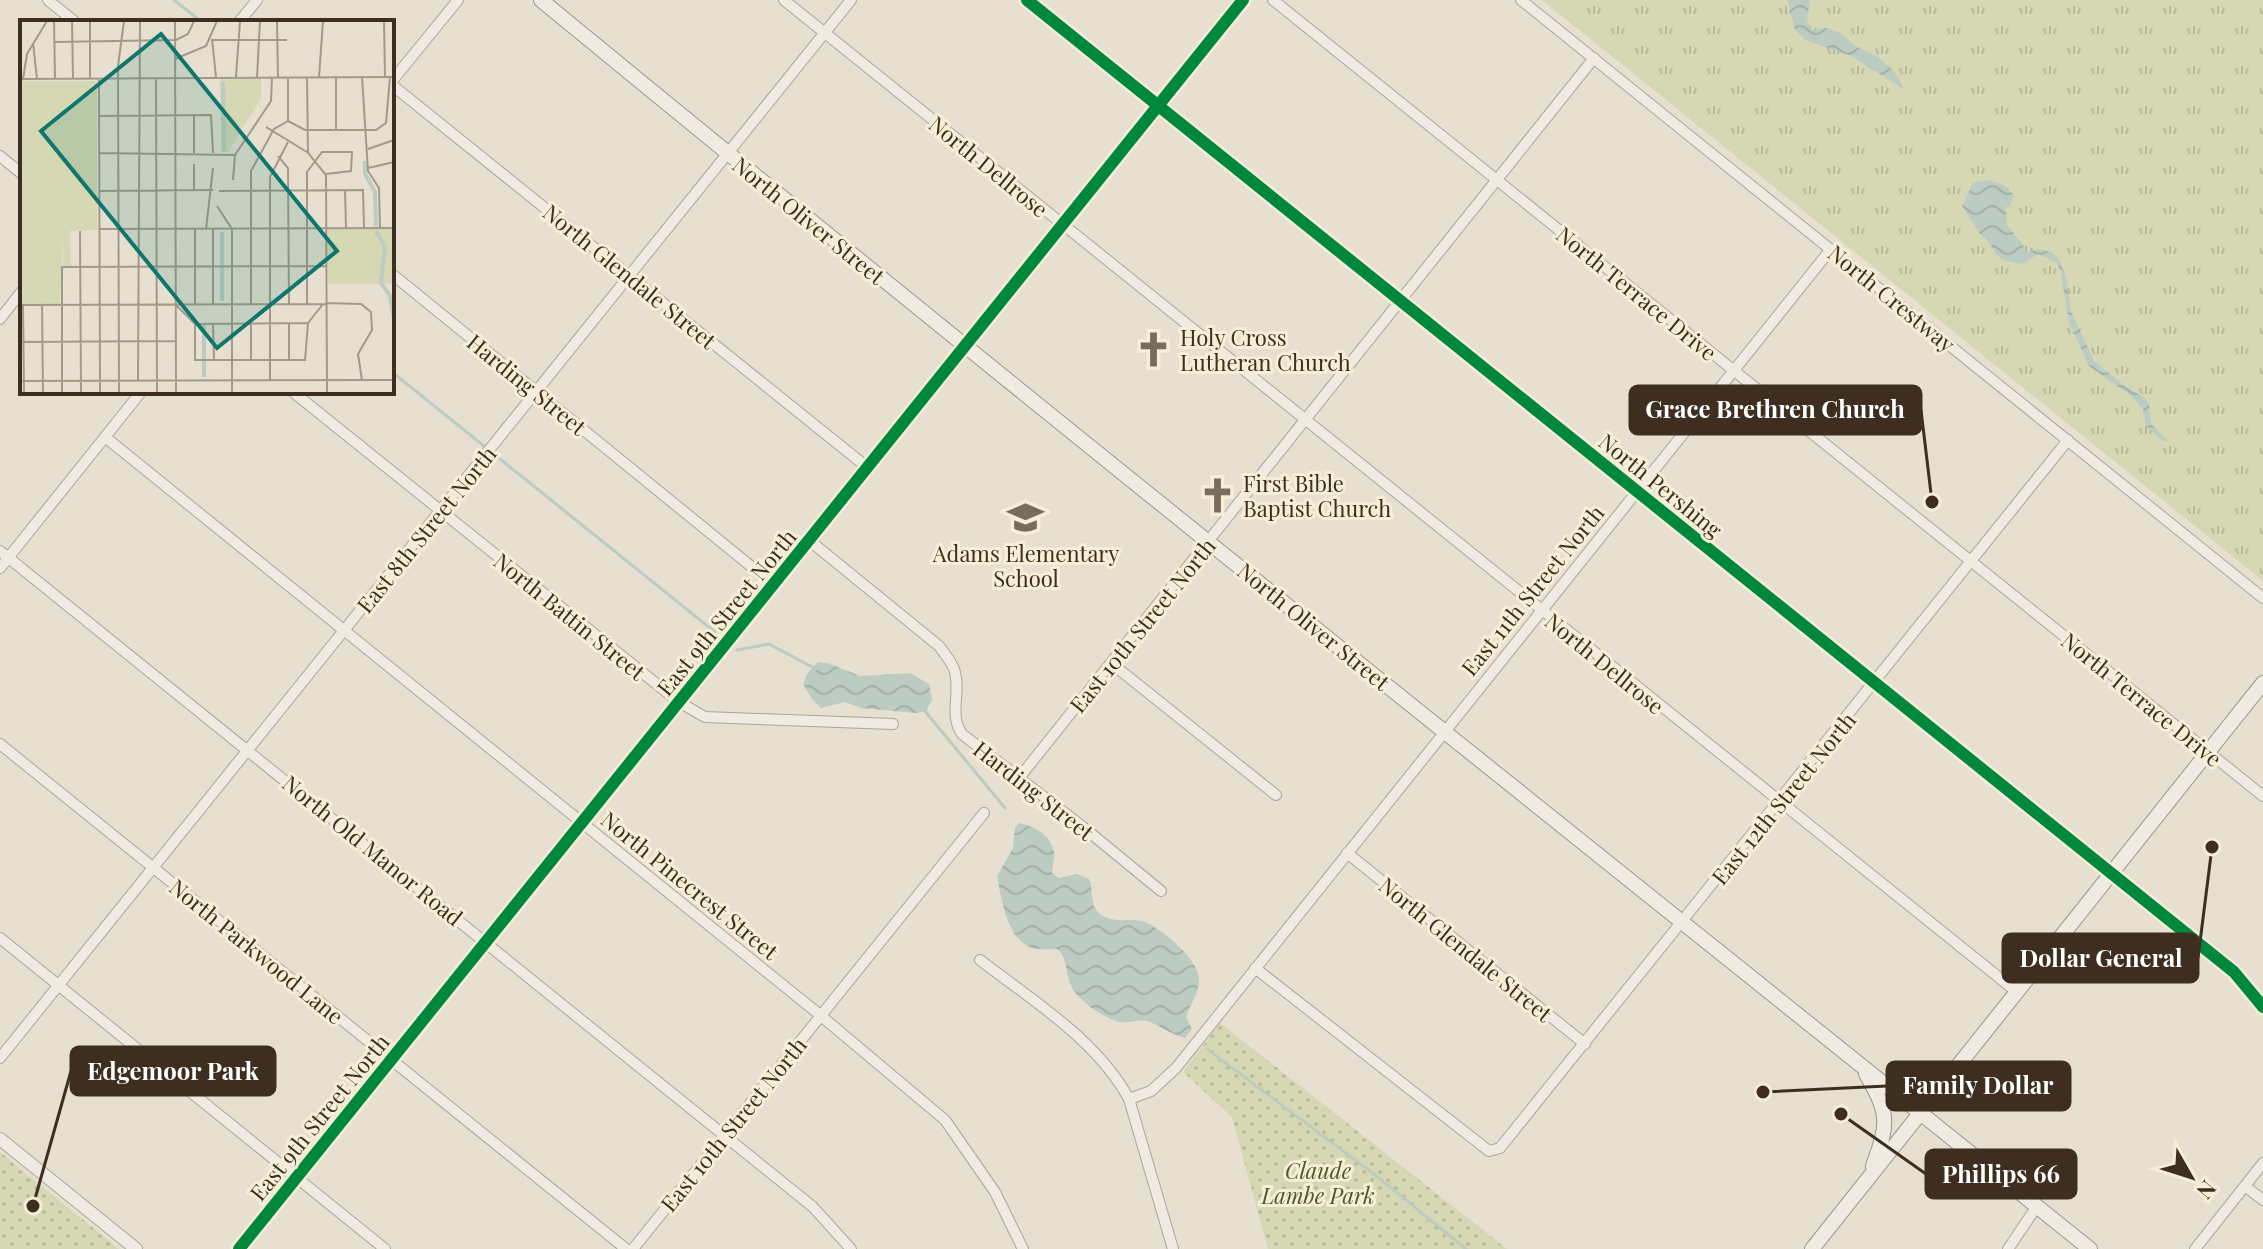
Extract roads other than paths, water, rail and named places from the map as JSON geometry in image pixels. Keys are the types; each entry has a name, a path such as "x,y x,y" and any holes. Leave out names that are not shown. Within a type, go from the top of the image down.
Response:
{"main road":[{"name":"North Oliver Street","path":"541,0 965,348 2090,1249"},
{"path":"1818,1247 1870,1175 2263,683"},
{"path":"1862,1066 1884,1108 1886,1122 1870,1175"}],"street":[{"path":"48,0 73,20"},
{"path":"241,20 257,0"},
{"path":"394,80 458,0"},
{"name":"North Dellrose","path":"784,0 2017,992"},
{"name":"East 8th Street North","path":"0,1058 851,0"},
{"name":"North Pershing","path":"1027,0 2234,972 2263,1007"},
{"name":"East 9th Street North","path":"239,1249 1243,0"},
{"name":"North Terrace Drive","path":"1273,0 2263,796"},
{"name":"North Crestway","path":"1521,0 2263,598"},
{"name":"East 10th Street North","path":"1019,778 1594,58"},
{"name":"North Glendale Street","path":"394,85 868,468"},
{"path":"0,156 20,172"},
{"name":"East 11th Street North","path":"1129,1099 1151,1091 1164,1082 1831,249"},
{"name":"Harding Street","path":"394,276 774,585"},
{"path":"0,319 20,294"},
{"path":"0,568 4,554 139,394"},
{"name":"North Battin Street","path":"295,394 679,702 705,717 893,724"},
{"name":"North Pinecrest Street","path":"105,437 820,1015 945,1120 995,1192 1023,1249"},
{"name":"East 12th Street North","path":"1255,968 1489,1151 1500,1148 2068,440"},
{"name":"Harding Street","path":"810,541 939,646 954,668 956,725 962,734 1161,891"},
{"name":"North Old Manor Road","path":"4,554 813,1207 851,1249"},
{"path":"1111,663 1276,795"},
{"name":"North Parkwood Lane","path":"0,744 626,1249"},
{"name":"East 10th Street North","path":"633,1249 984,813"},
{"name":"North Glendale Street","path":"1347,853 1585,1044"},
{"path":"0,938 385,1249"},
{"path":"980,960 1100,1056 1117,1077 1129,1099 1173,1249"},
{"path":"0,1139 136,1249"},
{"path":"2195,1249 2263,1163"},
{"path":"2245,1186 2263,1200"},
{"path":"2008,1249 2037,1206"}],"water":[{"path":"1788,0 1810,0 1807,19 1811,30 1826,28 1842,34 1893,70 1904,89 1851,56 1805,40 1795,30"},
{"path":"1990,180 2005,186 2014,195 2010,206 2006,207 2007,226 2026,252 2039,249 2051,252 2059,260 2066,277 2071,311 2094,361 2145,398 2149,404 2151,424 2168,441 2146,426 2143,410 2133,397 2089,366 2069,322 2057,263 2038,254 2023,264 2003,259 1980,234 1962,206 1973,183"},
{"path":"818,662 860,676 910,673 929,684 932,700 926,711 915,713 861,708 845,702 821,708 803,684"},
{"path":"1019,823 1046,836 1054,854 1052,873 1059,878 1077,874 1089,879 1094,906 1100,914 1110,919 1150,924 1187,955 1199,982 1186,1017 1192,1029 1185,1038 1146,1021 1119,1022 1100,1013 1081,1000 1073,989 1057,949 1032,948 1017,936 1007,917 997,876 1013,848 1015,828"}],"waterway":[{"path":"174,0 199,20"},
{"path":"394,374 715,632"},
{"path":"737,650 769,644 816,669"},
{"path":"924,710 1005,808"},
{"path":"1207,1049 1379,1178 1466,1249"}],"place":[{"name":"Holy Cross Lutheran Church","path":"1154,350"},
{"name":"First Bible Baptist Church","path":"1217,496"},
{"name":"Grace Brethren Church","path":"1932,502"},
{"name":"Adams Elementary School","path":"1026,517"},
{"name":"Dollar General","path":"2212,847"},
{"name":"Family Dollar","path":"1763,1092"},
{"name":"Phillips 66","path":"1841,1114"},
{"name":"Edgemoor Park","path":"33,1206"}],"park label":[{"name":"Claude Lambe Park","path":"1318,1182"}]}
